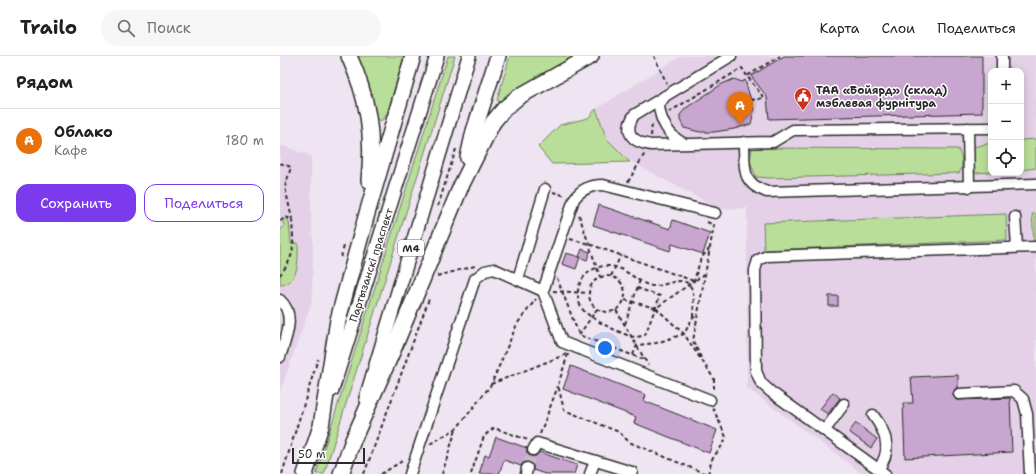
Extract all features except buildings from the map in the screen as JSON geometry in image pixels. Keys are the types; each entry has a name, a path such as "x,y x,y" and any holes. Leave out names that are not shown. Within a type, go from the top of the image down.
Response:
{"highway":[{"path":"349,56 361,86 370,119 372,160 366,217"},
{"path":"320,426 338,320 366,217 414,56"},
{"path":"461,186 474,131 498,56"},
{"path":"353,440 393,350 461,186 484,138 504,109 518,97 591,56"},
{"name":"Партызанскі праспект","path":"305,474 320,426"},
{"name":"М4","path":"341,474 353,440"}],"main road":[{"name":"Партызанскі праспект","path":"320,426 437,56"},
{"name":"М4","path":"353,440 469,56"}],"lane":[{"path":"731,56 634,115 628,130 630,136 641,144 651,145 683,143 773,142 793,130 988,128"},
{"path":"1002,56 1002,68"},
{"path":"668,94 659,105 662,117 673,138 683,143"},
{"path":"968,128 969,187"},
{"path":"744,142 745,175 755,188 767,192 1036,184"},
{"path":"710,400 628,368 570,350 562,342 544,291 574,199 583,190 593,185 603,185 714,213"},
{"path":"518,279 545,189"},
{"path":"1014,217 1016,247"},
{"path":"873,415 882,427 886,437 887,450 882,471 771,392 761,383 756,371 755,270 758,260 767,256 1036,247"},
{"path":"410,474 475,279 485,271 494,269 544,291"},
{"path":"280,300 287,310 289,321 288,334 280,357"},
{"path":"959,394 1014,391 1023,399 1027,414 1030,474"},
{"path":"825,430 844,404"},
{"path":"535,446 632,472"},
{"path":"590,474 595,461"}],"path":[{"path":"654,56 668,94"},
{"path":"748,76 780,56"},
{"path":"623,190 651,145 652,121 662,117 742,68 764,98 751,100"},
{"path":"436,214 457,146"},
{"path":"280,163 291,167 286,187 292,219 293,253 290,261 280,275"},
{"path":"545,189 574,199"},
{"path":"575,217 577,210 600,277"},
{"path":"280,221 285,217 292,219"},
{"path":"701,220 714,225 694,340 703,362"},
{"path":"567,238 589,244 694,281"},
{"path":"340,261 344,246"},
{"path":"694,281 701,258 710,248"},
{"path":"612,276 621,255"},
{"path":"433,274 437,276 475,266"},
{"path":"637,288 660,296 646,336 632,337 591,317 581,307 578,293 580,282 587,273 597,267 616,266 653,286 682,281 689,285 694,292 693,318 684,334 656,343 637,345"},
{"path":"555,271 579,335 645,360"},
{"path":"656,308 705,274"},
{"path":"612,276 622,282 625,288 625,300 616,310 607,312 597,309 591,302 589,293 592,283 600,277 612,276"},
{"path":"625,325 640,280"},
{"path":"381,474 457,428 491,385 517,324 544,291 589,293"},
{"path":"364,474 429,298"},
{"path":"558,385 564,410 619,432 629,442 707,474 712,459 724,443 726,437 710,400 714,391 714,379 684,334 656,308 625,300"},
{"path":"471,474 484,436 494,428 535,446 570,350 597,309"},
{"path":"616,310 656,379"},
{"path":"628,368 637,345"},
{"path":"491,385 570,350"},
{"path":"282,474 318,359"},
{"path":"442,474 457,428"}],"shaded area":[{"path":"681,56 1036,56 1036,474 863,474 747,388 747,208 719,209 632,162 607,139 596,109"},
{"path":"280,145 311,156 311,219 313,238 312,301 280,392"}],"green space":[{"path":"357,56 404,56 387,114 381,121 376,118 367,80"},
{"path":"448,56 455,56 324,474 316,474"},
{"path":"510,56 577,56 500,103 497,100"},
{"path":"596,109 607,139 630,162 552,164 538,147 560,125 588,118"},
{"path":"1036,139 1036,168 1024,170 1024,140"},
{"path":"988,144 988,172 975,173 973,147"},
{"path":"752,148 958,149 961,155 962,165 959,173 770,178 756,177 750,161"},
{"path":"1006,214 1007,240 764,250 763,223"},
{"path":"1032,214 1036,214 1036,241 1034,241"},
{"path":"288,219 289,222 291,244 298,243 298,262 292,279 288,283 280,285 280,230 285,226 282,221"}],"tunnel":[{"path":"527,468 533,450"}],"place":[{"name":"ТАА «Бойярд» (склад) мэблевая фурнітура","path":"803,111"},
{"name":"Облако","path":"740,125"}]}
